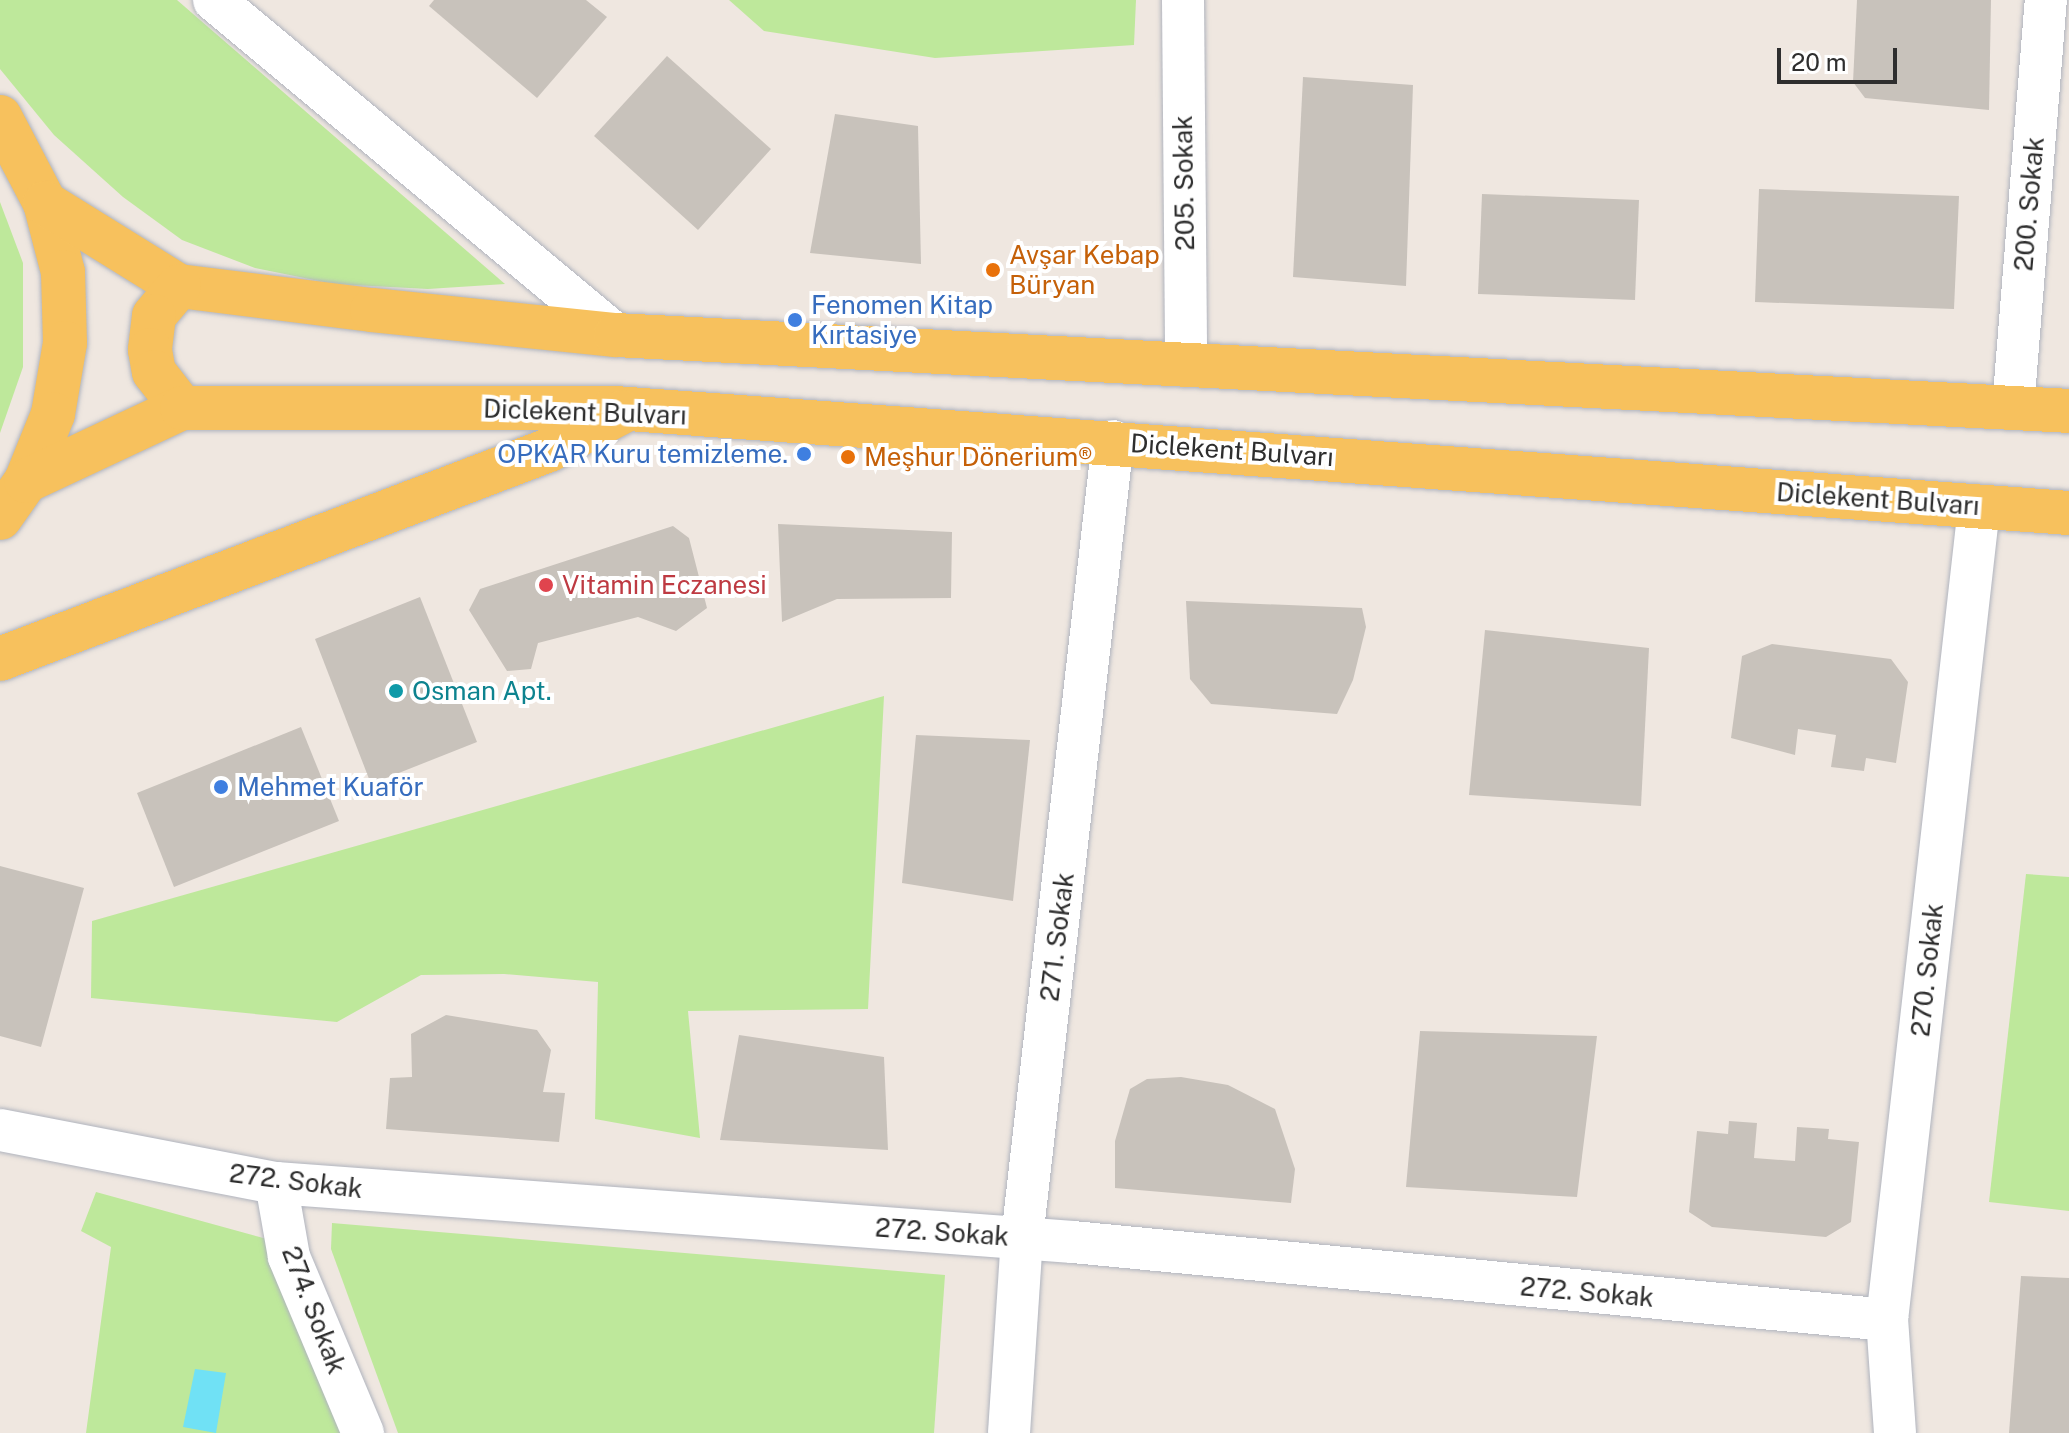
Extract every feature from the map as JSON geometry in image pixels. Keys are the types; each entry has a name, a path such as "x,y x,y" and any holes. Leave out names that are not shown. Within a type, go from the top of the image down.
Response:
{"main road":[{"path":"0,117 45,203 63,272 65,343 53,414 26,481 0,518"},
{"path":"45,203 179,286 616,335 2069,411"},
{"path":"179,286 154,316 150,350 160,383 182,408"},
{"name":"Diclekent Bulvarı","path":"26,481 182,408 625,410 1113,441 2069,513"},
{"path":"0,659 549,450 625,410"}],"street":[{"path":"214,0 616,335"},
{"name":"205. Sokak","path":"1183,0 1186,366"},
{"name":"200. Sokak","path":"2013,408 2046,0"},
{"name":"271. Sokak","path":"1009,1433 1022,1238 1113,441"},
{"name":"270. Sokak","path":"1895,1433 1887,1320 1979,507"},
{"name":"272. Sokak","path":"0,1130 276,1183 1022,1238 1887,1320"},
{"name":"274. Sokak","path":"276,1183 289,1257 363,1433"}],"green space":[{"path":"0,0 177,0 505,284 428,289 334,284 255,268 182,240 123,197 54,135 0,69"},
{"path":"729,0 1136,0 1134,45 935,58 764,31"},
{"path":"0,202 23,263 23,367 0,433"},
{"path":"884,696 868,1009 688,1011 700,1138 595,1119 598,982 504,974 421,975 337,1022 91,998 92,921"},
{"path":"2026,874 2069,877 2069,1211 1989,1202"},
{"path":"96,1192 267,1239 344,1433 86,1433 111,1247 81,1231"},
{"path":"332,1223 945,1275 934,1433 398,1433 331,1249"}],"water":[{"path":"195,1369 226,1373 216,1433 183,1427"}],"building":[{"path":"434,0 586,0 607,17 537,98 429,6"},
{"path":"1857,0 1991,0 1989,110 1865,98 1853,82"},
{"path":"667,56 771,149 698,230 594,136"},
{"path":"1303,77 1413,85 1406,286 1293,277"},
{"path":"835,114 918,126 921,264 810,253"},
{"path":"1759,189 1959,196 1954,309 1755,302"},
{"path":"1482,194 1639,200 1635,300 1478,294"},
{"path":"778,524 952,532 951,598 837,599 782,622"},
{"path":"673,526 689,538 707,608 676,631 638,617 538,643 531,669 507,671 469,610 480,589"},
{"name":"Osman Apt.","path":"420,597 477,742 371,784 315,639"},
{"path":"1186,601 1362,608 1366,627 1353,680 1337,714 1211,704 1190,679"},
{"path":"1485,630 1649,648 1641,806 1469,795"},
{"path":"1772,644 1891,659 1908,682 1896,763 1866,758 1864,771 1831,767 1836,735 1798,729 1795,755 1731,738 1742,656"},
{"path":"301,727 339,821 174,887 137,793"},
{"path":"916,735 1030,740 1013,901 902,883"},
{"path":"0,866 84,888 41,1047 0,1036"},
{"path":"446,1015 537,1030 551,1050 543,1092 565,1093 559,1142 386,1129 390,1078 412,1077 411,1034"},
{"path":"1420,1031 1597,1036 1577,1197 1406,1187"},
{"path":"739,1035 884,1057 888,1150 720,1140"},
{"path":"1181,1077 1228,1085 1275,1109 1295,1169 1291,1203 1115,1188 1115,1141 1130,1089 1147,1079"},
{"path":"1729,1121 1757,1123 1754,1158 1795,1161 1797,1127 1829,1129 1828,1139 1859,1142 1851,1222 1826,1237 1712,1227 1689,1212 1697,1131 1728,1134"},
{"path":"2021,1276 2069,1278 2069,1433 2009,1433"}],"place":[{"name":"Avşar Kebap Büryan","path":"993,270"},
{"name":"Fenomen Kitap Kırtasiye","path":"795,320"},
{"name":"OPKAR Kuru temizleme.","path":"804,454"},
{"name":"Meşhur Dönerium®","path":"848,457"},
{"name":"Vitamin Eczanesi","path":"546,585"},
{"name":"Osman Apt.","path":"396,691"},
{"name":"Mehmet Kuaför","path":"221,787"}]}
